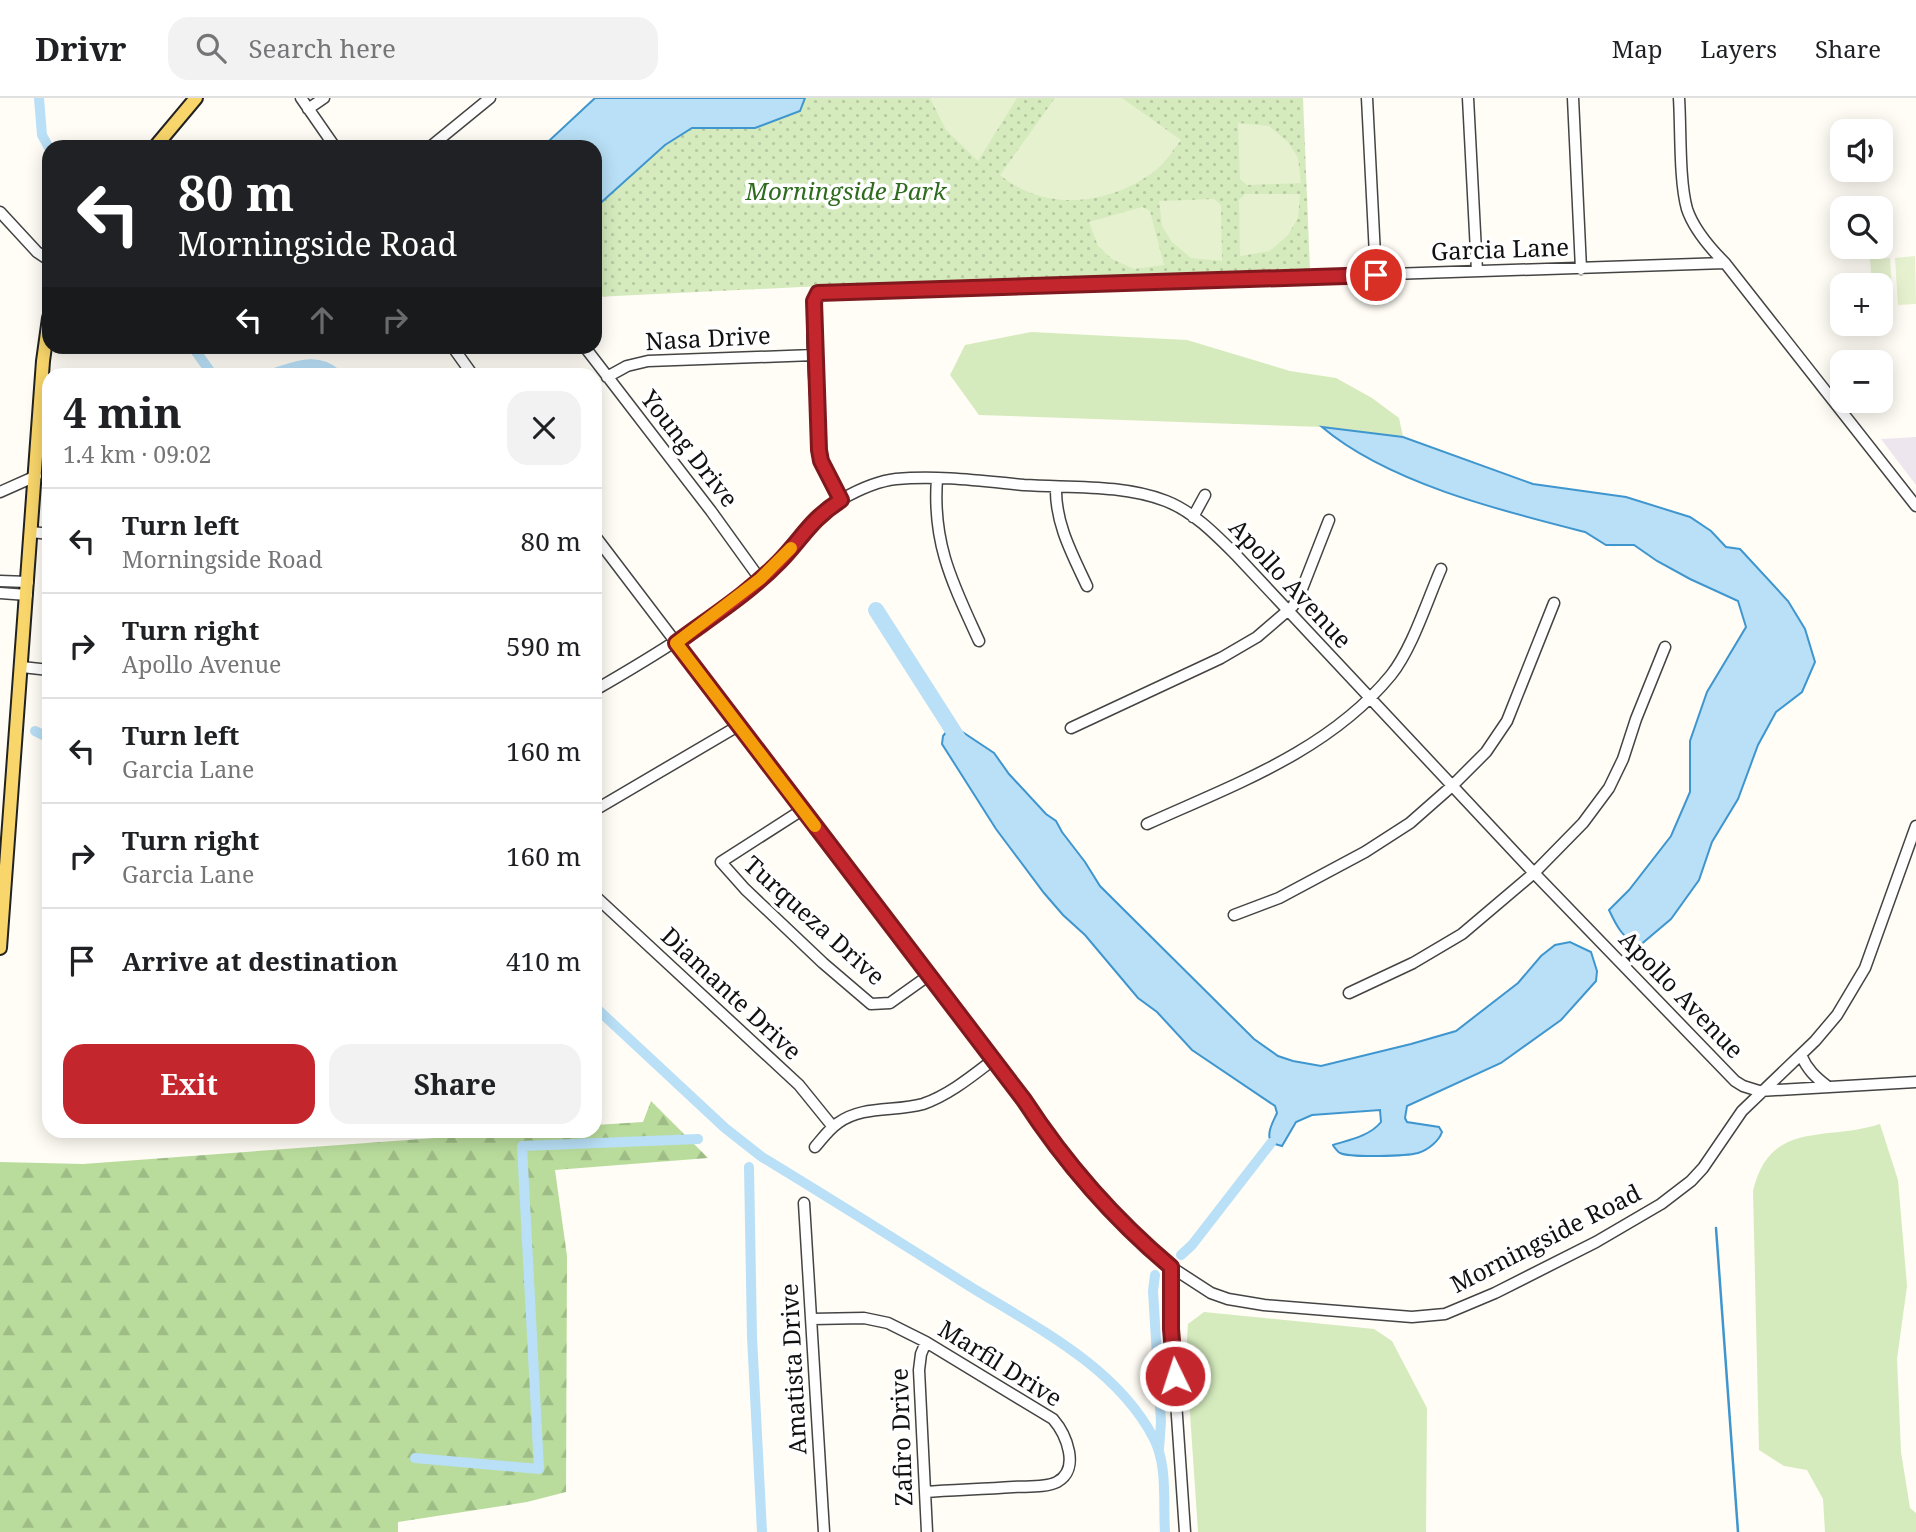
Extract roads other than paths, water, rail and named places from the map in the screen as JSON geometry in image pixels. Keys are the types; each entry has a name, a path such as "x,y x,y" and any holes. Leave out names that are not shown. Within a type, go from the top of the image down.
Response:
{"main road":[{"path":"161,140 196,98"},
{"path":"0,948 42,377"}],"street":[{"path":"301,98 330,140"},
{"path":"308,108 324,98"},
{"path":"439,140 490,98"},
{"path":"1367,98 1376,275"},
{"path":"1468,98 1477,271"},
{"path":"1573,98 1581,269"},
{"path":"1679,98 1687,208 1702,236 1916,506"},
{"path":"0,212 42,255"},
{"name":"Garcia Lane","path":"841,500 821,461 819,450 814,355 814,301 818,293 1725,263"},
{"name":"Nasa Drive","path":"607,377 627,366 648,361 814,355"},
{"name":"Young Drive","path":"602,370 760,579"},
{"path":"0,492 36,476"},
{"path":"937,479 935,499 938,538 950,575 979,641"},
{"name":"Apollo Avenue","path":"602,686 676,643 780,562 817,517 860,490 893,480 937,479 1129,491 1166,501 1194,516 1228,547 1452,786 1735,1081 1751,1089 1763,1090"},
{"path":"1056,487 1056,504 1061,526 1087,586"},
{"path":"1194,516 1205,495"},
{"path":"1072,728 1221,658 1256,637 1288,611 1302,589 1329,520"},
{"path":"32,532 42,533"},
{"name":"Morningside Road","path":"602,545 993,1060 1045,1133 1107,1208 1134,1236 1171,1267 1211,1293 1228,1299 1264,1305 1412,1317 1445,1314 1495,1293 1596,1242 1661,1204 1691,1181 1742,1111 1801,1055 1837,1015 1864,968 1916,826"},
{"path":"1147,824 1262,772 1323,738 1391,675 1403,655 1441,569"},
{"path":"0,580 27,589"},
{"path":"0,593 27,589"},
{"path":"1234,915 1279,898 1365,852 1410,823 1452,786 1486,752 1507,721 1554,603"},
{"path":"1349,993 1413,963 1462,934 1535,873 1583,823 1609,788 1623,760 1665,647"},
{"path":"22,667 42,669"},
{"path":"602,806 738,726"},
{"name":"Turqueza Drive","path":"802,810 721,862 744,889 871,1004 890,1003 928,976"},
{"name":"Diamante Drive","path":"602,902 799,1085 833,1127"},
{"path":"1801,1055 1805,1066 1814,1077 1827,1086"},
{"path":"815,1147 833,1127 858,1114 913,1106 935,1099 993,1060"},
{"path":"1763,1090 1916,1082"},
{"name":"Amatista Drive","path":"804,1203 824,1532"},
{"path":"1171,1267 1171,1329 1185,1532"},
{"name":"Marfil Drive","path":"813,1319 841,1317 888,1323 926,1342 1053,1419 1065,1437 1068,1468 1057,1482 1047,1485 925,1492"},
{"name":"Zafiro Drive","path":"926,1342 920,1354 919,1370 927,1532"}],"water":[{"path":"595,98 805,98 800,111 755,128 692,128 665,145 602,202 602,140 550,140"},
{"path":"1322,427 1403,437 1533,484 1626,497 1690,517 1711,531 1726,547 1740,549 1788,601 1805,629 1815,662 1802,692 1776,712 1758,745 1738,799 1712,842 1699,880 1671,919 1639,946 1624,935 1609,910 1629,890 1671,836 1690,792 1690,741 1707,692 1746,627 1738,601 1690,579 1634,545 1606,545 1585,532 1518,515 1412,479 1349,447"},
{"path":"952,725 994,753 1009,774 1046,814 1056,821 1100,886 1254,1039 1278,1056 1321,1066 1456,1031 1518,983 1541,956 1555,945 1570,942 1591,952 1597,971 1596,981 1561,1020 1501,1063 1407,1106 1407,1122 1439,1127 1442,1132 1436,1142 1422,1152 1367,1156 1346,1155 1337,1151 1333,1145 1359,1137 1376,1127 1381,1122 1380,1110 1312,1115 1296,1122 1282,1146 1271,1143 1270,1131 1277,1113 1275,1106 1192,1050 1157,1012 1138,998 1085,935 1044,893 996,829 942,744 943,736"}],"waterway":[{"path":"39,98 45,140"},
{"path":"198,354 208,368"},
{"path":"290,368 313,364 327,368"},
{"path":"876,610 961,743"},
{"path":"35,731 42,734"},
{"path":"602,1014 725,1128 762,1157 1045,1332 1095,1368 1137,1411 1158,1448 1163,1471 1165,1532"},
{"path":"415,1458 539,1469 522,1146 698,1139"},
{"path":"1181,1255 1192,1245 1271,1143"},
{"path":"749,1167 752,1337 762,1532"},
{"path":"1716,1228 1738,1532"},
{"path":"1155,1275 1153,1291 1161,1422 1159,1449"}],"park label":[{"name":"Morningside Park","path":"846,192"}]}
